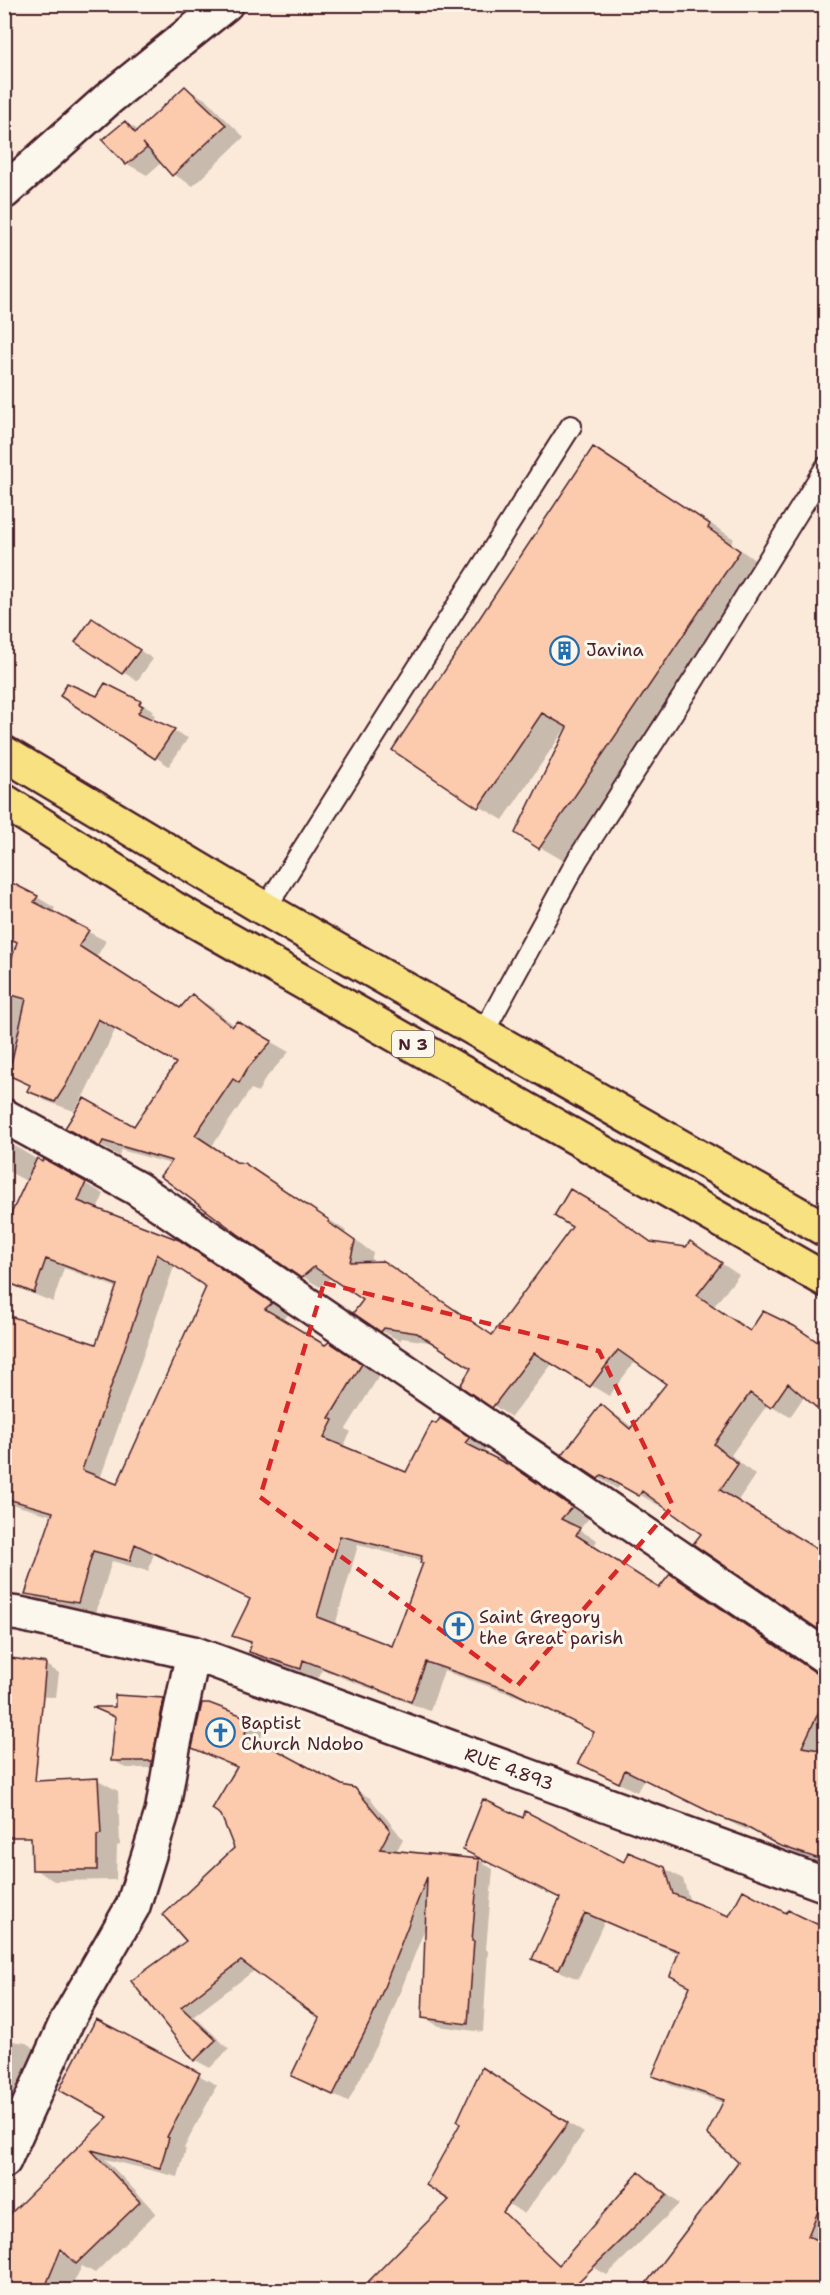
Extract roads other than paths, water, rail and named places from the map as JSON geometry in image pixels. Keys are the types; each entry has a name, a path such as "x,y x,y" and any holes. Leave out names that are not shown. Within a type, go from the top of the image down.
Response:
{"highway":[{"name":"N 3","path":"4,753 265,909 825,1230"},
{"name":"N 3","path":"4,801 173,908 825,1280"}],"street":[{"path":"4,192 108,99 226,4"},
{"path":"4,1116 136,1188 825,1657"},
{"name":"RUE 4.893","path":"4,1612 192,1653 825,1885"},
{"path":"4,2161 68,2020 133,1906 162,1813 172,1748 192,1653"}],"lane":[{"path":"265,909 571,426"},
{"path":"483,1033 578,859 693,681 825,467"}],"place":[{"name":"Javina","path":"565,650"},
{"name":"Saint Gregory the Great parish","path":"458,1627"},
{"name":"Baptist Church Ndobo","path":"220,1733"}]}
